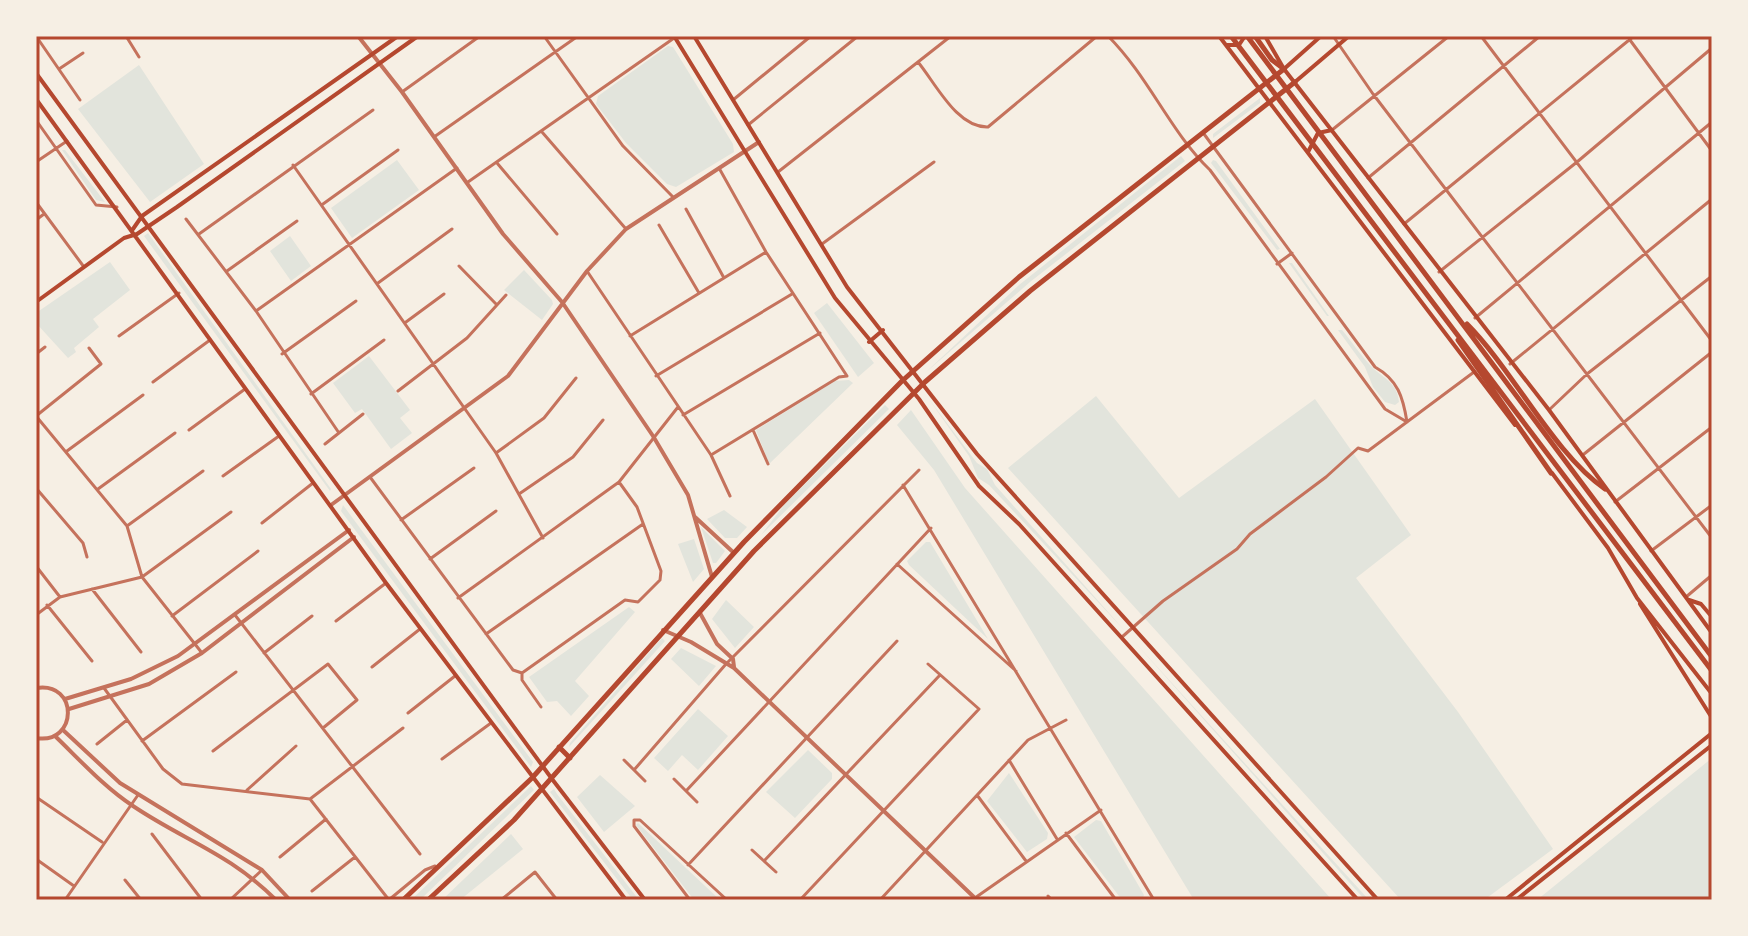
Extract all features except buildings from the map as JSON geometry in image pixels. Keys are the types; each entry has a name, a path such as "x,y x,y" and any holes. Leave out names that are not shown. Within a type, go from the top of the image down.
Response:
{"main road":[{"path":"36,302 132,232 142,216 398,36"},
{"path":"137,234 418,36"},
{"path":"694,36 847,287 925,382 997,480 1378,900"},
{"path":"1219,36 1608,548 1712,718"},
{"path":"1231,36 1712,671"},
{"path":"1226,45 1239,45 1246,36 1712,657"},
{"path":"1255,36 1272,60 1284,69"},
{"path":"1265,36 1284,69 1510,364 1549,410 1712,633"},
{"path":"403,900 532,778 734,553 902,381 1019,277 1204,134 1321,36"},
{"path":"428,900 542,790 761,544 925,382 1030,291 1349,36"},
{"path":"675,37 835,298 914,393 964,459 979,486 1019,524 1358,900"},
{"path":"36,73 552,779 645,900"},
{"path":"36,99 117,207 132,232 137,234 386,583 626,900"},
{"path":"1308,152 1318,133 1332,130"},
{"path":"1452,310 1479,337 1592,480 1605,489"},
{"path":"1450,325 1551,473"},
{"path":"869,342 883,330"},
{"path":"751,535 761,544"},
{"path":"733,574 734,553"},
{"path":"1637,598 1712,694"},
{"path":"1687,599 1701,604 1712,617"},
{"path":"1505,900 1712,733"},
{"path":"1516,900 1712,745"},
{"path":"559,747 570,758"}],"street":[{"path":"36,36 80,100"},
{"path":"126,36 139,57"},
{"path":"358,36 468,182 503,234 562,302 653,436 688,495 712,577"},
{"path":"402,92 480,36"},
{"path":"544,36 623,146 673,197"},
{"path":"434,137 578,36"},
{"path":"733,100 811,36"},
{"path":"748,125 858,36"},
{"path":"778,172 951,36"},
{"path":"918,62 963,119 975,128 988,127 1097,36"},
{"path":"1108,36 1147,81 1197,158 1210,170 1385,409 1407,422"},
{"path":"1333,36 1373,94 1712,538"},
{"path":"1332,130 1449,36"},
{"path":"1481,36 1712,341"},
{"path":"1368,178 1540,36"},
{"path":"1404,224 1634,36"},
{"path":"468,182 675,37"},
{"path":"1628,38 1712,151"},
{"path":"1439,272 1577,162 1712,48"},
{"path":"59,69 83,53"},
{"path":"199,234 373,110"},
{"path":"36,120 96,205 117,207"},
{"path":"1475,318 1712,122"},
{"path":"541,131 626,229"},
{"path":"1204,134 1375,367 1388,375 1403,395 1407,422"},
{"path":"36,162 67,141"},
{"path":"331,505 508,376 562,302 626,229 759,142"},
{"path":"323,204 398,150"},
{"path":"822,244 934,162"},
{"path":"497,163 557,234"},
{"path":"293,165 496,453 543,538"},
{"path":"256,311 457,168"},
{"path":"711,455 839,377 847,376 766,252 719,168"},
{"path":"1510,364 1712,199"},
{"path":"36,202 84,268"},
{"path":"686,209 724,278"},
{"path":"36,220 44,214"},
{"path":"186,219 256,311 282,354 339,433"},
{"path":"227,271 297,221"},
{"path":"659,225 699,293"},
{"path":"378,283 452,229"},
{"path":"630,336 766,252"},
{"path":"1277,264 1292,253"},
{"path":"459,266 497,305"},
{"path":"587,271 711,455 730,496"},
{"path":"1549,410 1587,374 1712,276"},
{"path":"119,336 179,293"},
{"path":"406,322 444,294"},
{"path":"656,376 792,294"},
{"path":"398,391 467,338 506,295"},
{"path":"282,354 356,301"},
{"path":"683,415 820,333"},
{"path":"153,382 210,340"},
{"path":"311,394 384,340"},
{"path":"36,354 45,347"},
{"path":"89,348 101,364 36,416 127,526 142,577 202,653"},
{"path":"1582,456 1712,352"},
{"path":"1122,637 1163,601 1237,549 1250,534 1326,477 1358,448 1368,451 1474,372"},
{"path":"496,453 544,418 576,378"},
{"path":"189,430 245,389"},
{"path":"67,451 143,395"},
{"path":"458,598 619,482 678,407"},
{"path":"325,444 363,414"},
{"path":"519,494 573,457 603,420"},
{"path":"1615,502 1712,427"},
{"path":"753,430 768,464"},
{"path":"98,489 175,433"},
{"path":"223,476 279,436"},
{"path":"401,520 474,468"},
{"path":"634,770 726,664 919,470"},
{"path":"127,526 203,471"},
{"path":"370,477 513,670 522,673"},
{"path":"522,673 625,600 638,602 660,580 661,571 637,507 619,482"},
{"path":"262,523 313,483"},
{"path":"903,485 1022,677 1152,899"},
{"path":"36,488 83,543 87,557"},
{"path":"1651,552 1712,505"},
{"path":"430,559 496,511"},
{"path":"36,615 60,597 142,577 231,512"},
{"path":"694,516 734,553"},
{"path":"486,634 644,524"},
{"path":"686,791 931,528"},
{"path":"65,699 144,674 195,644 349,530"},
{"path":"69,709 149,684 202,653 354,537"},
{"path":"172,616 258,551"},
{"path":"897,564 1022,677"},
{"path":"36,566 60,597"},
{"path":"1687,599 1712,575"},
{"path":"336,621 386,583"},
{"path":"92,589 141,652"},
{"path":"47,605 92,661"},
{"path":"700,613 717,644 733,659 734,668"},
{"path":"235,615 420,854"},
{"path":"264,653 312,616"},
{"path":"372,667 420,629"},
{"path":"663,630 734,668 927,849 975,900 1101,810"},
{"path":"688,865 897,641"},
{"path":"213,751 328,664 357,700 323,728"},
{"path":"800,900 979,709 928,664"},
{"path":"142,741 236,672"},
{"path":"522,673 522,680 541,707"},
{"path":"764,861 940,675"},
{"path":"408,713 455,676"},
{"path":"36,688 54,689 65,699 69,709 63,730 55,736 36,738"},
{"path":"104,688 171,778 182,784 310,799 389,900 425,870 443,863"},
{"path":"97,744 127,720"},
{"path":"880,900 1028,740 1066,720"},
{"path":"442,759 491,723"},
{"path":"310,799 403,728"},
{"path":"63,730 120,783 262,870 290,900"},
{"path":"55,736 131,805 218,852 254,878 276,900"},
{"path":"247,790 296,746"},
{"path":"624,760 645,781"},
{"path":"1009,760 1057,839"},
{"path":"674,779 697,802"},
{"path":"65,900 138,795"},
{"path":"977,795 1026,861"},
{"path":"36,797 103,843"},
{"path":"280,857 326,819"},
{"path":"690,900 634,826 634,820 640,820 727,900"},
{"path":"1066,833 1116,900"},
{"path":"152,834 202,900"},
{"path":"752,850 776,872"},
{"path":"312,891 355,857"},
{"path":"36,859 74,886"},
{"path":"233,899 262,870"},
{"path":"501,900 535,872 557,900"},
{"path":"125,880 141,900"}],"shaded area":[{"path":"668,46 673,47 733,144 734,152 676,187 667,184 626,143 596,104 598,96"},
{"path":"139,65 204,164 150,202 78,109"},
{"path":"1260,98 1260,103 1213,138 1213,134"},
{"path":"62,150 65,150 105,202 96,200"},
{"path":"1181,156 1185,161 1030,282 925,373 1019,285"},
{"path":"397,160 419,190 352,238 331,208"},
{"path":"1213,160 1280,249 1277,250 1211,163"},
{"path":"148,233 331,489 330,491 144,236"},
{"path":"290,236 311,266 291,281 270,251"},
{"path":"110,262 130,290 93,319 99,327 74,348 76,352 68,358 36,323 36,313"},
{"path":"1289,263 1292,263 1329,316 1327,316"},
{"path":"524,270 552,300 553,304 542,320 504,290"},
{"path":"827,303 874,363 858,377 814,313"},
{"path":"1338,330 1342,330 1368,363 1393,385 1399,402 1395,405 1385,402"},
{"path":"369,356 410,410 400,418 412,433 391,449 362,409 355,413 333,383"},
{"path":"849,380 853,383 769,464 756,430 835,381"},
{"path":"1096,396 1179,498 1315,399 1411,535 1356,578 1458,712 1553,849 1484,900 1401,900 1008,468"},
{"path":"928,398 977,463 987,469 995,485 1125,631 989,485 978,478 969,456"},
{"path":"885,405 889,409 761,535 785,504"},
{"path":"911,410 965,488 1332,900 1194,900 934,470 897,425"},
{"path":"343,505 533,762 531,767 341,511"},
{"path":"724,510 747,527 737,538 725,538 707,519"},
{"path":"701,527 725,551 716,563 713,563"},
{"path":"694,539 704,569 693,582 678,544"},
{"path":"926,542 930,542 988,639 909,565 907,561"},
{"path":"726,600 754,627 735,648 712,619"},
{"path":"629,607 635,612 575,681 589,696 571,716 557,701 547,702 529,677"},
{"path":"662,638 665,641 569,747 570,743"},
{"path":"1131,638 1369,900 1365,900"},
{"path":"681,648 716,666 699,686 671,659"},
{"path":"698,709 728,736 698,770 682,755 668,771 654,758"},
{"path":"808,750 832,773 832,779 795,818 766,792"},
{"path":"1712,758 1712,900 1537,900"},
{"path":"1009,773 1048,833 1047,839 1027,852 987,801"},
{"path":"600,775 635,806 604,832 577,797"},
{"path":"531,786 534,790 420,900 411,900"},
{"path":"554,789 639,900 633,900 550,792"},
{"path":"1096,820 1101,821 1144,895 1142,900 1122,900 1074,837"},
{"path":"638,823 720,900 694,900 636,825"},
{"path":"511,834 523,849 460,900 442,900"}]}
